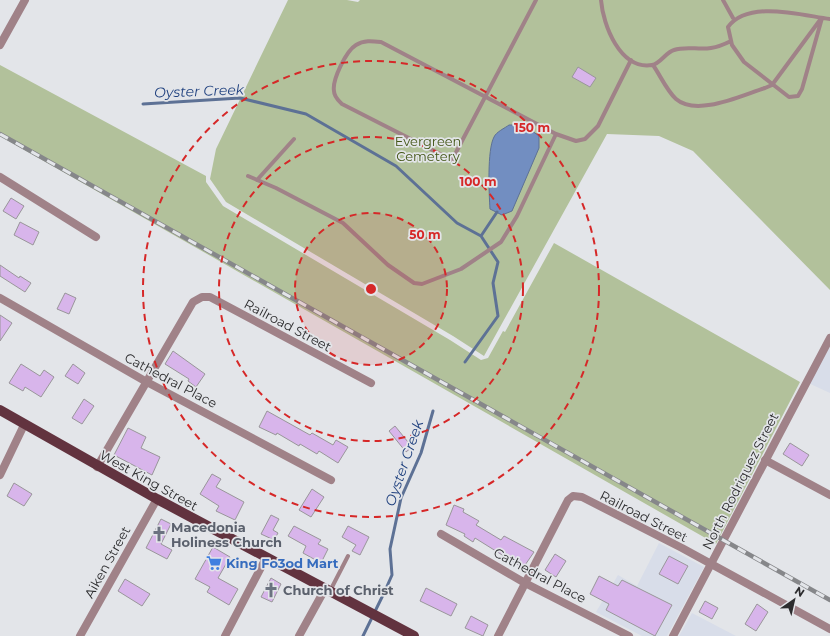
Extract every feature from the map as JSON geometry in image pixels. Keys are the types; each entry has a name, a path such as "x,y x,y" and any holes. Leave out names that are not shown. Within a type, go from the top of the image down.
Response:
{"main road":[{"name":"West King Street","path":"0,410 97,467 414,636"}],"street":[{"path":"0,45 25,0"},
{"path":"0,177 96,236"},
{"name":"Railroad Street","path":"145,381 193,302 202,297 210,297 371,383"},
{"name":"Cathedral Place","path":"0,298 145,381 331,480"},
{"name":"North Rodriquez Street","path":"673,636 830,338"},
{"path":"97,467 145,381"},
{"path":"0,475 24,425"},
{"path":"765,460 830,495"},
{"name":"Railroad Street","path":"525,583 568,500 573,496 582,497 711,564 830,629"},
{"name":"Aiken Street","path":"80,636 157,499"},
{"name":"Cathedral Place","path":"441,534 525,583 629,636"},
{"path":"225,636 266,558"},
{"path":"498,636 525,583"},
{"path":"299,636 327,590"}],"lane":[{"path":"536,0 485,97 452,160 342,104 334,93 334,85 346,56 355,46 372,41 385,44 485,97 556,134 576,141 585,139 598,126 631,60"},
{"path":"601,0 602,15 612,39 631,60 640,65 653,65 674,50 711,48 731,41"},
{"path":"723,0 733,18"},
{"path":"822,18 802,89 798,96 789,97 744,62 731,41 728,27 733,18 745,12 757,10 822,18 830,19"},
{"path":"653,65 676,98 695,107 709,105 772,85 822,18"},
{"path":"248,176 342,223 388,265 414,283 430,281 461,269 501,242 517,216 556,134"},
{"path":"257,180 294,138"},
{"path":"327,590 348,556"}],"shaded area":[{"path":"830,334 830,393 806,382"},
{"path":"659,543 704,567 667,636 642,636 596,612 618,575 637,586"},
{"path":"692,613 736,636 679,636"}],"green space":[{"name":"Evergreen Cemetery","path":"288,0 347,0 358,2 360,0 830,0 830,290 693,151 659,136 607,134 484,356 453,336 226,202 210,179 216,149"},
{"path":"0,65 206,176 206,182 223,206 450,340 481,360 488,358 503,331 505,332 554,243 800,382 716,544 0,136"}],"water":[{"path":"509,125 524,125 539,136 539,148 512,211 502,215 490,209 489,162 495,135"}],"building":[{"path":"578,67 596,78 590,87 572,77"},
{"path":"11,198 24,206 16,219 3,211"},
{"path":"20,222 39,232 33,245 14,235"},
{"path":"0,265 19,278 20,276 31,283 25,292 0,276"},
{"path":"65,293 76,298 69,314 57,309"},
{"path":"0,315 12,323 0,341"},
{"path":"173,351 205,374 196,387 188,381 189,379 165,364"},
{"path":"21,364 40,376 44,370 54,377 41,397 25,387 23,391 9,383"},
{"path":"73,364 85,373 78,384 65,376"},
{"path":"84,399 94,406 82,424 72,418"},
{"path":"267,411 310,435 312,433 333,445 336,440 348,447 338,463 319,451 317,454 300,444 299,446 277,433 276,435 259,427"},
{"path":"395,426 412,447 406,452 389,431"},
{"path":"128,428 146,437 141,448 160,457 152,475 114,455"},
{"path":"790,443 809,455 802,466 783,454"},
{"path":"212,474 221,479 216,487 244,502 235,520 216,511 219,506 200,494"},
{"path":"14,483 32,494 24,506 7,496"},
{"path":"312,489 324,497 311,517 299,510"},
{"path":"454,505 464,509 463,512 479,521 476,525 501,540 504,536 534,552 523,568 475,538 473,542 464,536 465,534 446,525"},
{"path":"271,515 279,519 273,530 278,533 274,540 261,534"},
{"name":"Macedonia Holiness Church","path":"161,519 171,524 161,544 172,550 167,559 146,548"},
{"path":"294,526 321,540 318,544 328,549 321,563 303,553 306,546 288,536"},
{"path":"348,526 369,537 360,555 352,551 356,545 342,537"},
{"path":"213,547 230,557 218,578 238,589 229,605 207,592 210,587 195,579"},
{"path":"555,554 566,561 556,577 545,570"},
{"path":"669,556 688,566 678,584 659,574"},
{"path":"599,576 618,586 622,580 672,605 655,636 606,610 609,604 590,594"},
{"name":"Church of Christ","path":"271,578 281,584 272,602 261,597"},
{"path":"125,579 150,594 142,606 118,591"},
{"path":"426,588 457,604 451,616 420,601"},
{"path":"705,601 718,608 712,619 699,612"},
{"path":"757,604 768,612 756,631 745,624"},
{"path":"471,616 488,625 483,636 465,628"}],"waterway":[{"name":"Oyster Creek","path":"143,104 240,98 306,114 396,166 457,223 481,236 498,262 493,283 498,316 465,362"},
{"path":"481,236 497,212"},
{"name":"Oyster Creek","path":"363,636 392,575 390,549 401,498 421,453 433,411"}],"railway":[{"path":"0,134 830,600"}],"place":[{"name":"Macedonia Holiness Church","path":"159,534"},
{"name":"King Fo3od Mart","path":"214,563"},
{"name":"Church of Christ","path":"271,590"}]}
